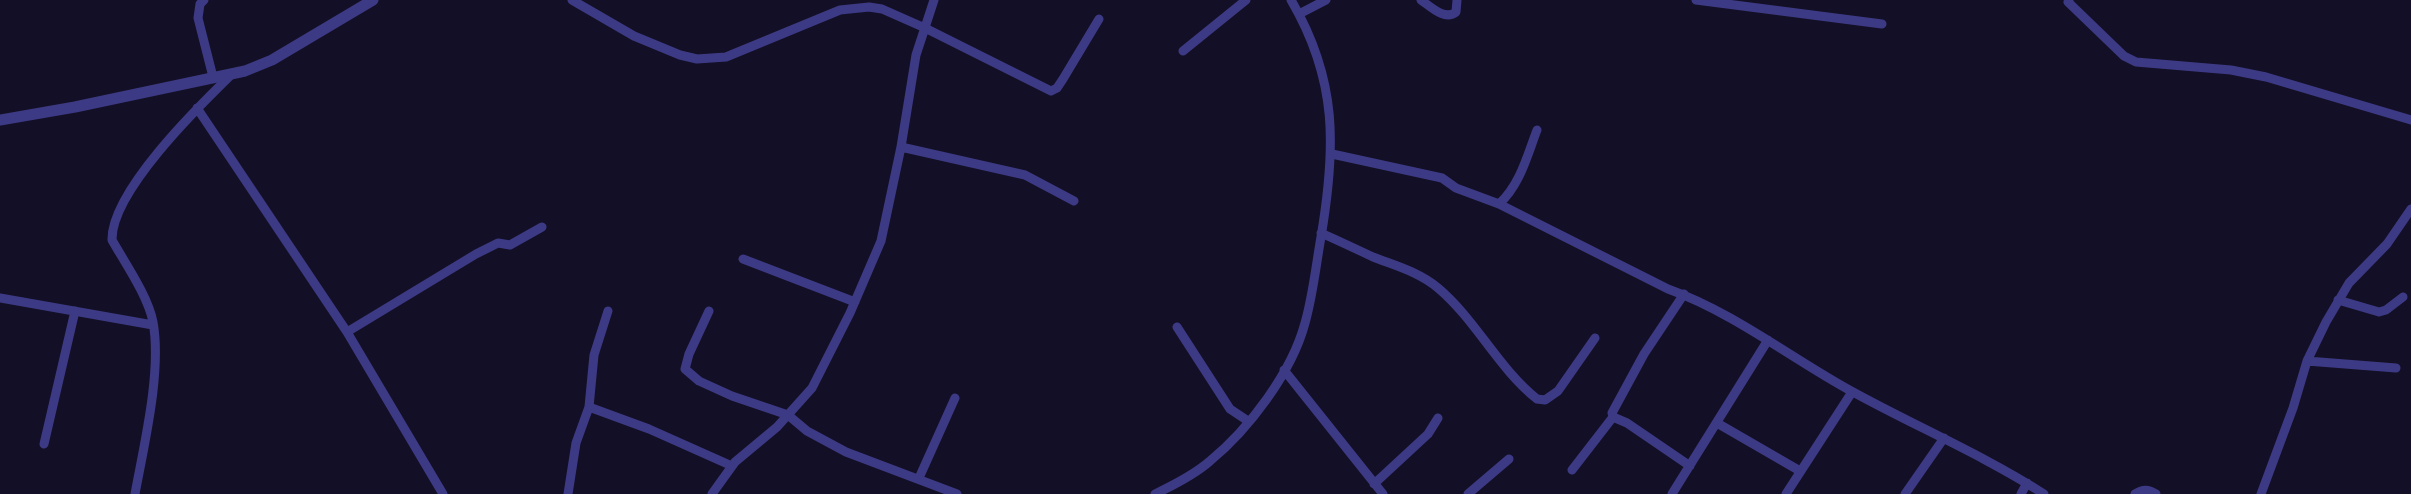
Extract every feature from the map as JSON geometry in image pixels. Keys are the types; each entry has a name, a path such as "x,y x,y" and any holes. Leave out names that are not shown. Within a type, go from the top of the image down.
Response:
{"street":[{"path":"204,0 200,4 198,18 213,78"},
{"path":"0,120 75,107 232,74 272,60 373,0"},
{"path":"572,0 634,36 680,56 697,59 726,57 840,10 854,7 882,9 925,28 1051,91 1063,79 1099,20"},
{"path":"712,494 732,466 788,414 812,388 855,302 881,241 901,147 916,55 934,0"},
{"path":"1183,51 1246,0"},
{"path":"1155,494 1189,477 1210,462 1235,438 1276,385 1305,323 1321,233 1332,154 1326,88 1318,55 1299,14 1290,0"},
{"path":"1299,14 1326,0"},
{"path":"1421,0 1446,16 1452,16 1456,12 1457,0"},
{"path":"1696,0 1882,24"},
{"path":"2068,0 2124,56 2136,62 2231,70 2266,78 2411,120"},
{"path":"135,494 154,382 153,325 142,295 112,240 112,230 115,218 125,198 171,137 232,74"},
{"path":"197,108 347,332 443,494"},
{"path":"1498,204 1511,193 1538,130"},
{"path":"901,147 1025,175 1074,201"},
{"path":"1332,154 1442,178 1456,188 1498,204 1684,294 1768,340 1852,392 1944,438 2044,494"},
{"path":"2261,494 2307,361 2338,300 2349,283 2387,244 2411,209"},
{"path":"347,332 476,254 498,243 510,245 542,227"},
{"path":"1321,233 1375,257 1406,268 1426,279 1452,301 1500,361 1537,400 1545,400 1558,391 1595,338"},
{"path":"744,259 855,302"},
{"path":"1572,470 1613,417 1612,413 1644,354 1684,294"},
{"path":"2338,300 2379,312 2386,310 2403,297"},
{"path":"0,298 153,325"},
{"path":"44,444 75,311"},
{"path":"568,494 576,443 589,407 594,355 608,311"},
{"path":"709,311 689,354 685,369 699,381 732,396 788,414 807,431 846,452 919,478 957,494"},
{"path":"1177,327 1230,409 1248,421"},
{"path":"1672,494 1768,340"},
{"path":"2307,361 2396,368"},
{"path":"1284,370 1382,494"},
{"path":"1786,494 1852,392"},
{"path":"919,478 955,398"},
{"path":"589,407 649,429 732,466"},
{"path":"1613,417 1628,423 1690,466"},
{"path":"1374,484 1428,434 1438,418"},
{"path":"1717,423 1800,471"},
{"path":"1905,494 1944,438"},
{"path":"1468,494 1509,459"},
{"path":"2020,494 2027,483"},
{"path":"2135,494 2142,490 2150,490 2156,494"}]}
